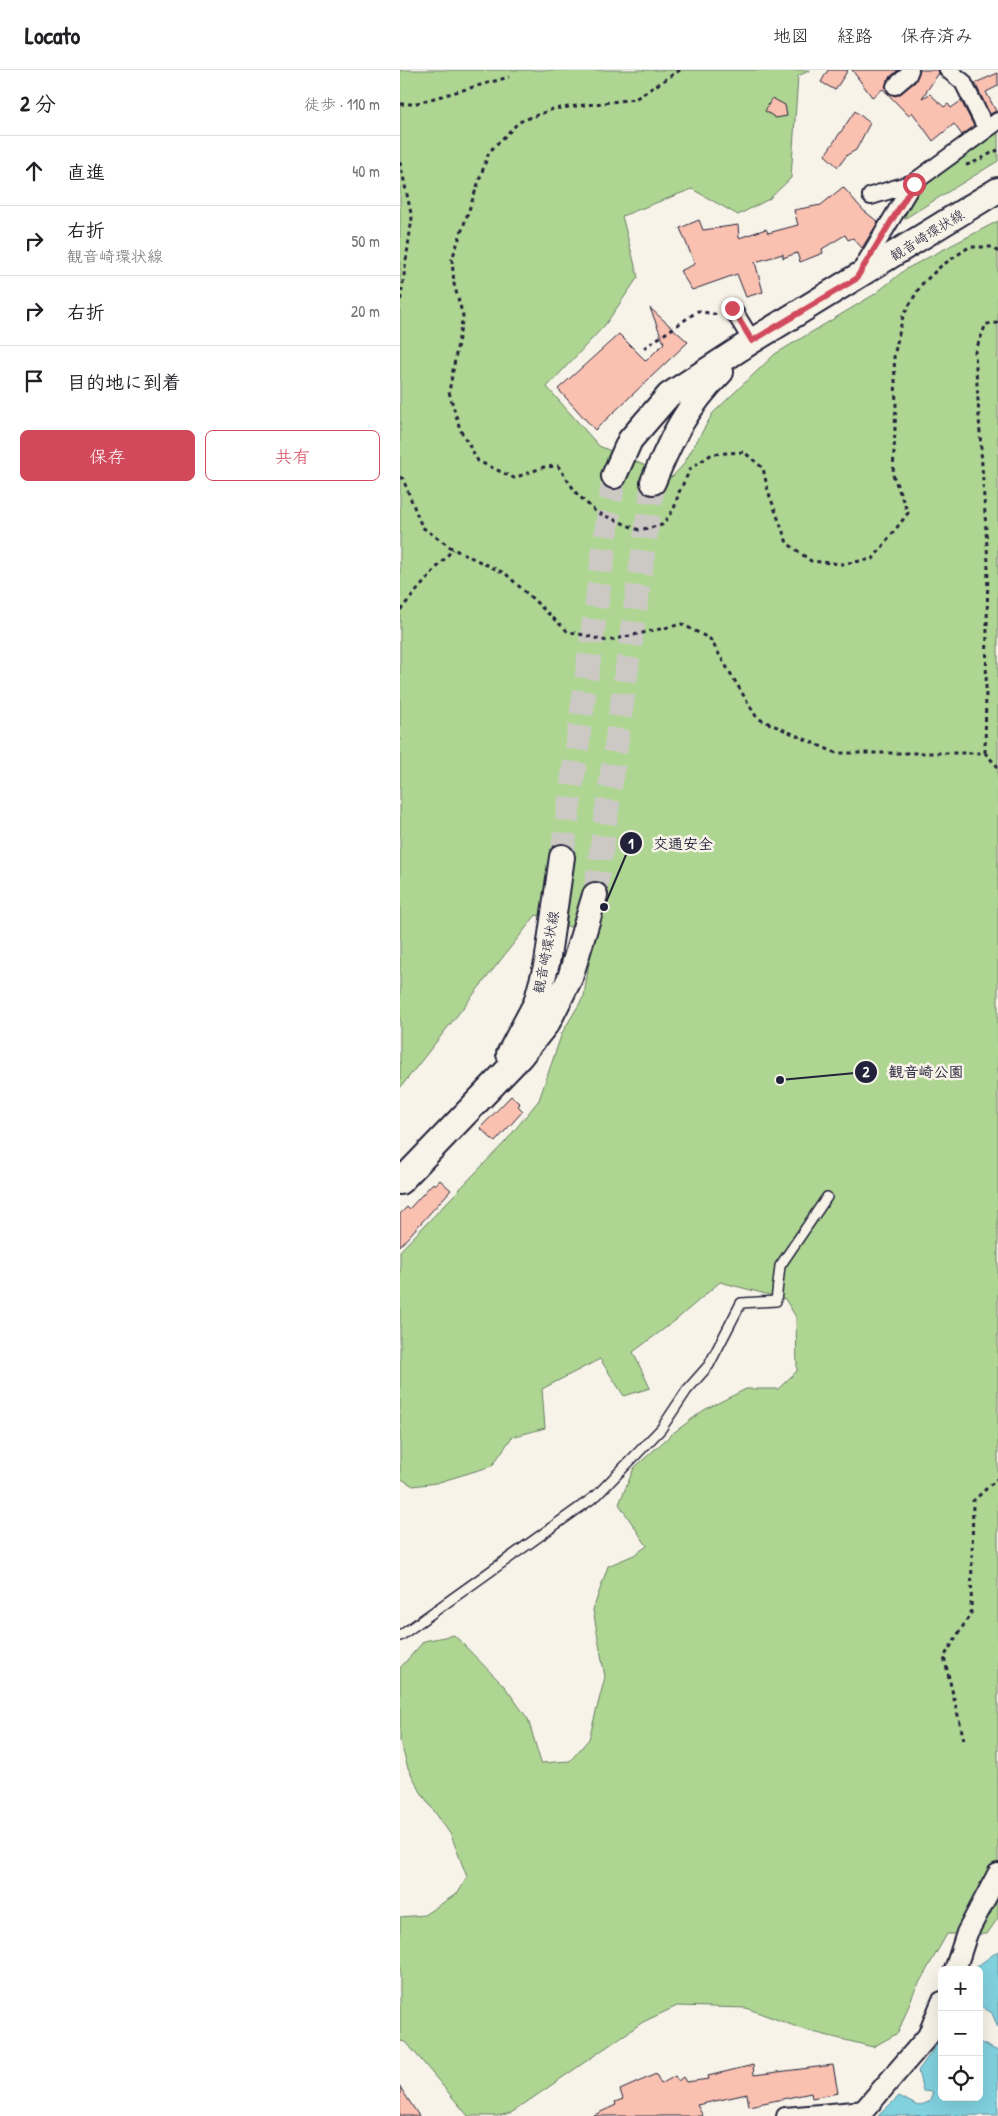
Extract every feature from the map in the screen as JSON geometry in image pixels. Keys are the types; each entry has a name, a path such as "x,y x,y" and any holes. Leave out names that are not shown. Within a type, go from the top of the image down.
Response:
{"main road":[{"name":"観音崎環状線","path":"614,476 630,440 669,395 752,341 856,279 998,190"},
{"name":"観音崎環状線","path":"653,482 672,435 689,407 752,341"},
{"name":"観音崎環状線","path":"485,1094 512,1049 536,1002 547,963 562,858"},
{"name":"観音崎環状線","path":"400,1182 520,1057 548,1022 570,978 595,895"}],"street":[{"path":"856,279 914,184 992,124 963,82 948,70"},
{"path":"895,86 913,73"},
{"path":"871,196 914,184"},
{"path":"732,308 752,341"},
{"path":"955,1966 967,1933 998,1874"},
{"path":"785,2116 863,2113 928,2036 938,2011"}],"lane":[{"path":"400,1636 597,1495 634,1458 661,1429 687,1390 710,1365 741,1303 776,1301 780,1266 827,1197"}],"path":[{"path":"400,104 413,104 510,76"},
{"path":"962,166 978,162 986,155 998,150"},
{"path":"400,162 412,218 400,304"},
{"path":"644,348 698,311 719,315 732,308"},
{"path":"998,323 986,324 974,352 988,563 985,753 998,767"},
{"path":"400,477 403,479 422,527 453,549 506,574 567,631 607,641 682,624 710,639 757,718 836,753 985,753"},
{"path":"400,610 453,549"},
{"path":"964,1740 944,1657 971,1613 973,1502 998,1478"}],"green space":[{"path":"400,70 811,70 798,76 791,178 769,199 738,215 692,189 622,216 638,277 605,325 547,387 599,446 672,477 683,465 713,413 775,354 875,294 906,269 998,221 998,1918 987,1934 947,1934 914,1992 898,2033 873,2047 805,2030 746,2008 677,2006 643,2022 511,2113 497,2116 468,2116 406,2042 400,2041 400,1917 424,1915 458,1893 467,1877 451,1835 422,1794 408,1768 400,1741 400,1668 424,1641 454,1635 505,1687 528,1719 541,1763 570,1761 589,1739 605,1677 593,1610 608,1566 634,1555 647,1546 619,1504 634,1468 672,1434 704,1410 746,1389 778,1389 797,1371 796,1317 785,1299 720,1282 676,1320 633,1352 650,1388 624,1396 600,1359 542,1389 545,1428 512,1437 492,1466 436,1483 413,1486 400,1478 400,1251 505,1142 539,1100 562,1033 584,996 593,935 536,915 400,1088"},
{"path":"998,128 998,161 904,219 917,186"}],"water":[{"path":"998,1951 998,2028 992,2013 983,2007 983,1966 977,1966"},
{"path":"938,2043 938,2101 983,2101 983,2044 998,2051 998,2115 878,2116 899,2096 918,2106 929,2102 933,2092 923,2091 918,2071"}],"building":[{"path":"828,70 848,70 835,90 821,82"},
{"path":"852,70 898,70 888,79 885,87 888,93 896,96 915,82 920,70 938,70 939,73 922,98 930,94 944,107 948,104 951,108 961,101 974,126 962,135 954,124 933,141 912,112 909,116 883,89 872,97"},
{"path":"998,73 998,86 986,92 996,111 990,114 975,83"},
{"path":"772,98 785,105 787,116 776,118 765,111"},
{"path":"855,111 870,123 856,150 847,155 838,167 825,155"},
{"path":"843,187 863,210 878,222 862,248 853,238 848,240 845,235 822,249 823,253 800,262 797,253 783,258 783,254 755,262 763,292 746,297 737,274 692,290 680,271 695,264 680,228 699,220 703,230 738,225 739,238 766,229 768,233 798,225 794,210 821,205"},
{"path":"650,308 688,342 595,430 558,389 619,334 646,361 664,343"},
{"path":"511,1096 520,1104 518,1106 523,1111 495,1142 480,1128"},
{"path":"440,1180 451,1190 400,1246 400,1214 407,1207 409,1209 433,1183 435,1185"},
{"path":"753,2065 754,2075 833,2065 838,2093 812,2098 811,2093 749,2106 747,2094 697,2105 703,2116 592,2116 616,2105 615,2102 623,2099 620,2090 656,2074 661,2084 675,2076 678,2081 683,2077 686,2082 709,2079 708,2076"},
{"path":"400,2087 419,2116 400,2116"}],"tunnel":[{"path":"562,857 614,476"},
{"path":"595,895 653,482"}],"place":[{"name":"交通安全","path":"604,907"},
{"name":"観音崎公園","path":"780,1080"}],"route":[{"path":"732,308 752,341 856,279 868,255 877,244 914,184"}]}
